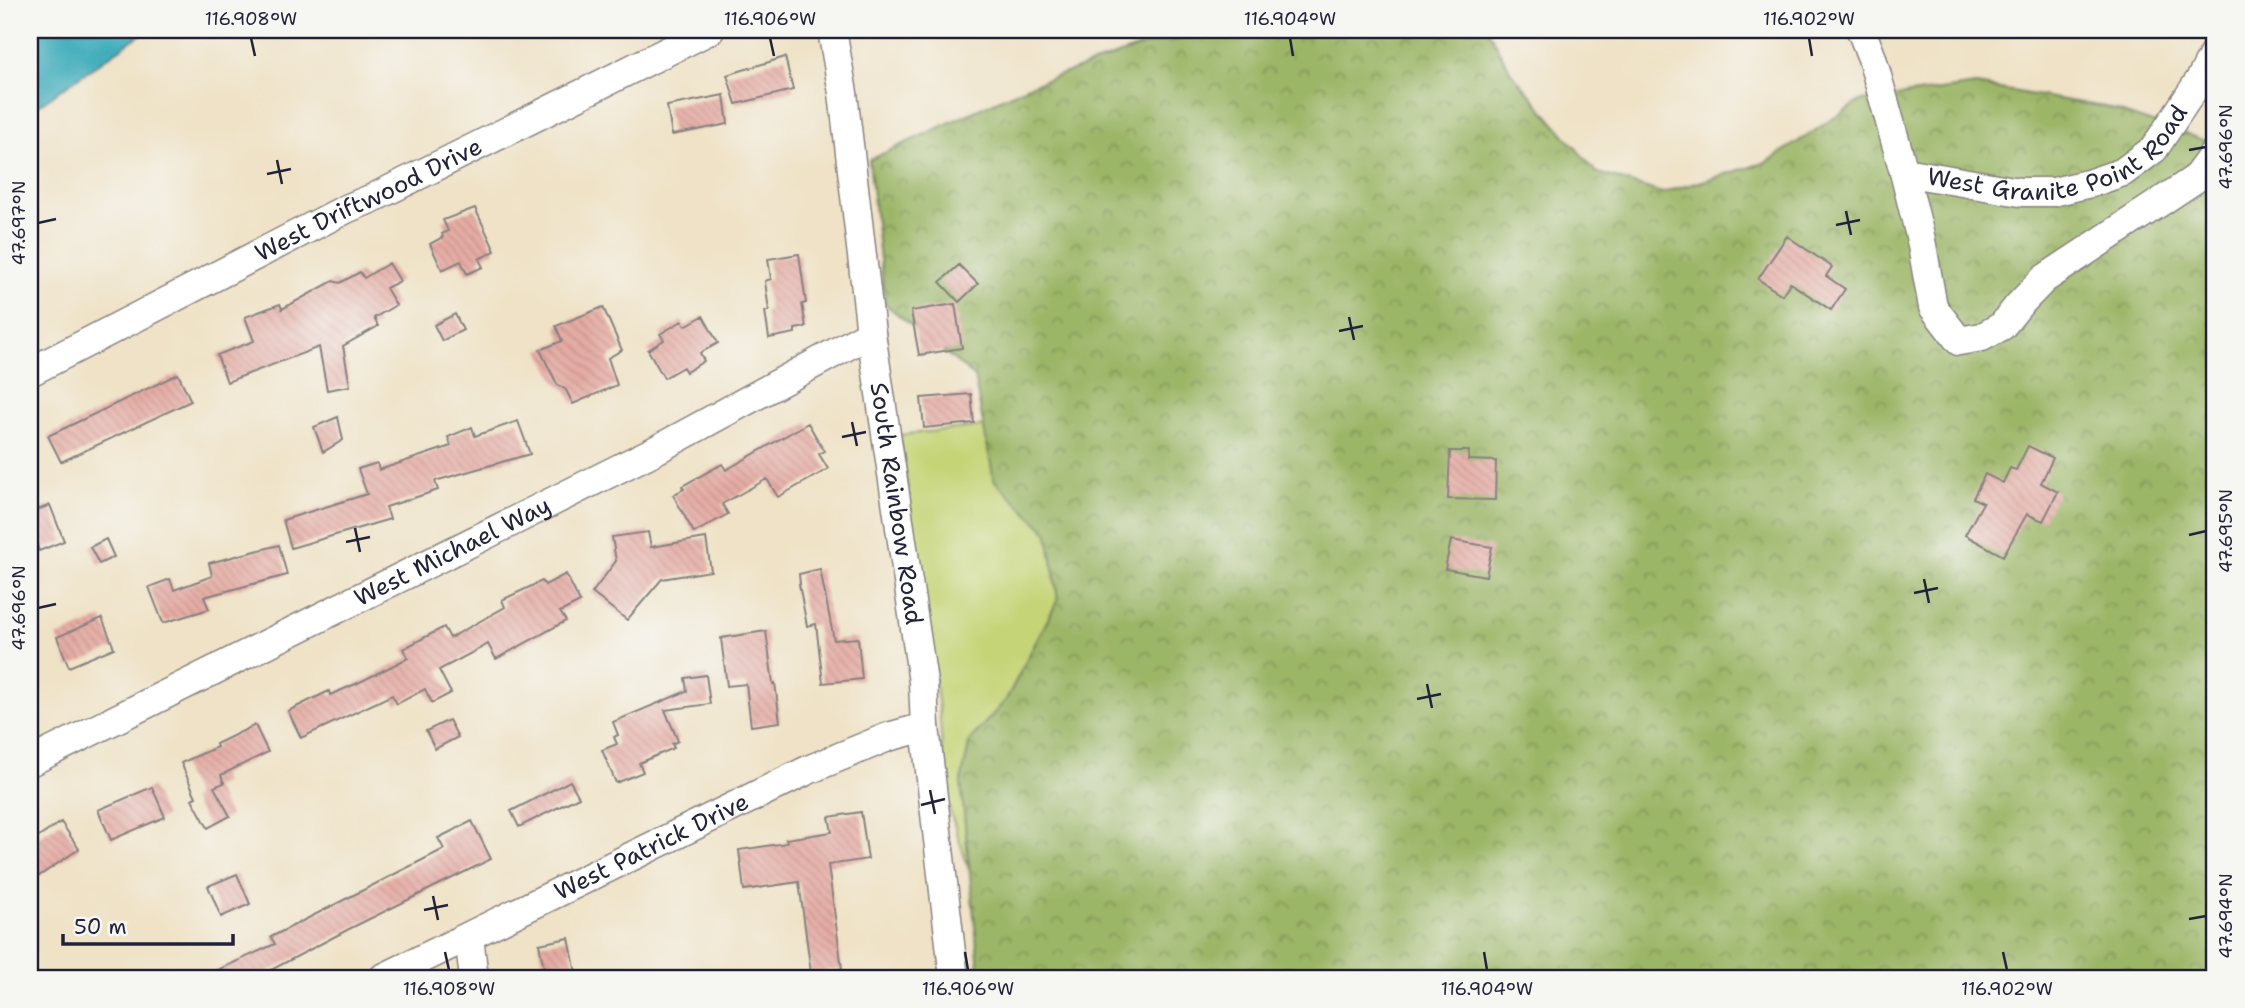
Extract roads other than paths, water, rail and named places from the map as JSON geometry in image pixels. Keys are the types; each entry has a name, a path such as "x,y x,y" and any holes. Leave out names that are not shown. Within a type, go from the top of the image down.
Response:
{"street":[{"name":"West Driftwood Drive","path":"30,372 346,209 710,30"},
{"name":"South Rainbow Road","path":"832,30 843,93 871,332 923,682 925,727 954,978"},
{"path":"1861,30 1872,58 1904,172 1921,240 1933,307 1959,341 1982,338 2002,326 2044,279 2195,179 2215,152"},
{"name":"West Granite Point Road","path":"1904,172 2020,192 2053,192 2123,172 2154,149 2201,78 2215,51"},
{"name":"West Michael Way","path":"30,762 654,451 871,332"},
{"name":"West Patrick Drive","path":"383,978 808,770 888,737 925,727"},
{"path":"469,937 474,978"}],"water":[{"path":"30,30 147,30 30,111"}]}
